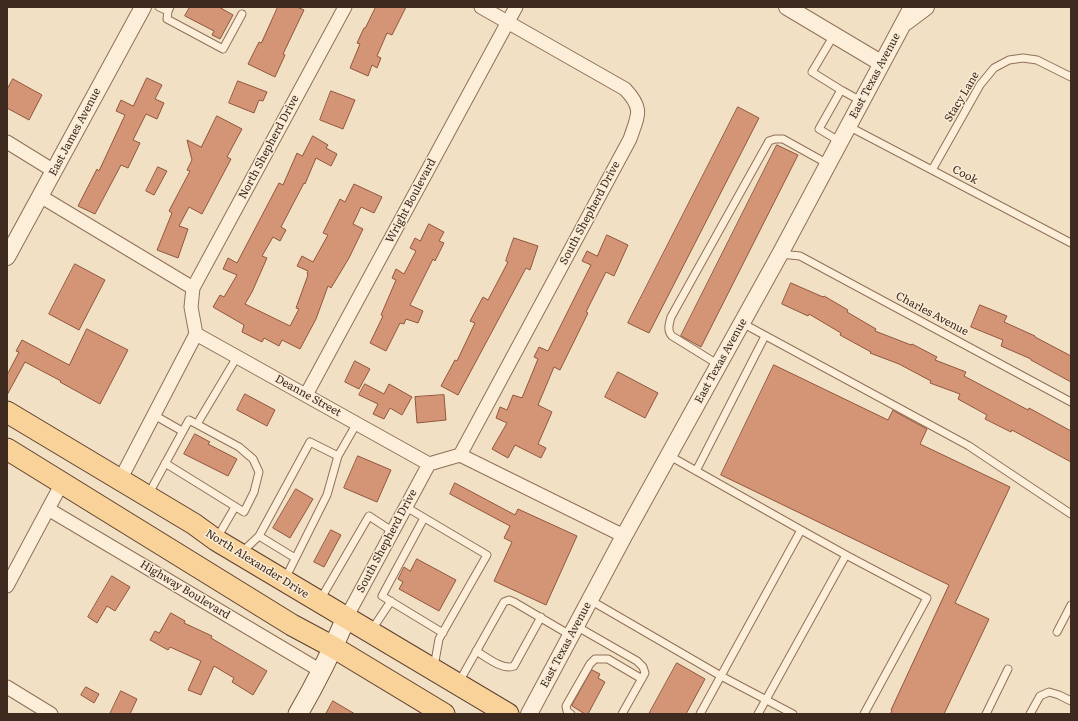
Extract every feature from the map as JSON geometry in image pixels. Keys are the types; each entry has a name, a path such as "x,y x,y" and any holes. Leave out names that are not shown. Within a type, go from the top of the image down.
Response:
{"main road":[{"name":"North Alexander Drive","path":"7,412 194,524 240,555 508,714"},
{"path":"7,449 292,625 333,647 444,714"},
{"path":"199,567 216,540"},
{"path":"298,714 321,671 346,618"}],"street":[{"name":"East James Avenue","path":"7,257 143,7"},
{"name":"North Shepherd Drive","path":"193,288 344,7"},
{"path":"481,7 508,22"},
{"name":"Wright Boulevard","path":"306,395 516,7"},
{"path":"787,7 881,63"},
{"name":"East Texas Avenue","path":"529,714 668,455 780,254 839,141 912,7"},
{"path":"902,26 926,7"},
{"name":"South Shepherd Drive","path":"460,456 630,139 636,121 638,108 634,98 626,89 508,22"},
{"path":"7,142 54,171"},
{"path":"40,196 193,288 191,307 196,334 120,480"},
{"name":"Deanne Street","path":"196,334 429,464"},
{"path":"429,464 460,456 624,536"},
{"name":"South Shepherd Drive","path":"346,618 429,464"},
{"path":"7,586 62,483"},
{"name":"Highway Boulevard","path":"48,509 321,671"},
{"path":"7,687 51,714"}],"lane":[{"path":"159,7 169,9 167,19 223,49 242,14"},
{"path":"834,35 812,72 861,101"},
{"name":"Stacy Lane","path":"932,170 980,85 994,68 1009,60 1023,58 1037,60 1071,77"},
{"path":"839,141 819,129 842,90"},
{"name":"Cook","path":"848,126 1071,243"},
{"path":"719,365 672,336 669,333 671,317 769,142 775,139 783,140 828,164"},
{"name":"Charles Avenue","path":"780,254 800,256 1071,402"},
{"path":"742,323 969,446 1071,514"},
{"path":"696,471 766,336"},
{"path":"197,424 237,357"},
{"path":"154,415 182,431"},
{"path":"147,496 182,431 189,420 239,447 253,459 259,472 254,492 244,512 165,463"},
{"path":"284,581 327,495 338,456 357,423"},
{"path":"240,555 259,536 310,442 338,456"},
{"path":"668,455 800,530 927,598 864,714"},
{"path":"216,540 235,507"},
{"path":"406,507 487,555 439,638 434,670"},
{"path":"319,602 369,516 392,531"},
{"path":"424,518 382,596 443,632"},
{"path":"700,714 800,530"},
{"path":"259,536 295,558"},
{"path":"758,714 846,555"},
{"path":"458,684 504,602 509,600 541,617 573,630 637,661 643,667 645,673 622,714"},
{"path":"590,600 721,676 793,714"},
{"path":"370,632 391,601"},
{"path":"1057,632 1071,605"},
{"path":"476,651 504,667 510,668 514,666 541,617"},
{"path":"568,713 566,706 590,664 596,658 608,659 642,679"},
{"path":"986,714 1008,670"},
{"path":"1030,714 1040,696 1049,692 1071,701"}],"building":[{"path":"190,7 219,7 233,15 220,39 212,35 214,31 185,16"},
{"path":"278,7 297,7 304,10 283,54 285,55 275,77 248,64 259,42 261,43"},
{"path":"376,7 406,7 392,35 387,33 377,56 381,58 377,68 372,65 368,76 350,68 360,44 357,43"},
{"path":"147,78 162,85 155,99 164,103 157,119 146,114 133,140 140,143 128,168 121,165 95,214 78,206 97,169 99,171 125,115 116,111 121,100 133,106"},
{"path":"13,79 42,95 29,120 7,108 7,90"},
{"path":"238,81 267,92 263,101 259,100 254,113 229,103"},
{"path":"331,91 355,100 343,129 320,120"},
{"path":"738,107 759,118 649,333 628,323"},
{"path":"217,116 242,129 227,157 231,159 202,214 189,207 179,226 188,229 178,258 157,250 172,213 169,211 190,171 187,170 192,160 187,140 201,147"},
{"path":"313,136 328,145 326,148 337,154 331,166 316,158 305,184 304,183 281,227 286,230 280,241 273,237 262,256 267,258 245,304 290,326 299,309 296,308 308,275 308,271 297,266 302,256 313,262 328,235 323,233 340,199 345,202 354,184 382,197 374,213 361,207 353,224 363,229 349,258 331,288 328,286 316,319 300,349 282,340 279,346 264,338 262,342 242,332 244,325 213,307 220,295 224,297 237,275 223,269 228,258 237,263 279,183 283,185 297,153 302,156"},
{"path":"777,145 798,155 701,347 681,336"},
{"path":"158,167 167,171 154,195 146,191"},
{"path":"429,224 444,232 439,241 444,243 435,261 433,259 410,305 423,311 418,323 406,319 404,324 400,323 386,351 370,343 383,316 381,315 396,280 392,278 396,269 404,274 416,251 410,248 415,238 420,241"},
{"path":"607,235 628,245 614,276 606,272 560,370 554,367 538,405 552,412 538,444 546,448 541,458 515,445 508,458 492,449 507,423 496,418 500,407 507,410 513,395 522,398 538,359 534,357 539,347 548,351 591,265 582,261 587,251 597,256"},
{"path":"514,238 538,246 530,270 526,268 458,395 441,386 455,360 457,361 475,323 470,321 483,297 488,300 508,262 506,261"},
{"path":"75,264 105,280 79,330 49,314"},
{"path":"791,283 823,297 824,296 876,329 875,331 911,345 912,344 937,357 935,360 966,372 964,376 1028,410 1029,408 1071,431 1071,462 1012,430 1011,432 985,419 987,415 958,399 960,394 930,383 931,381 899,364 870,353 871,352 840,335 841,333 809,314 808,316 782,304"},
{"path":"980,305 1007,316 1004,322 1035,336 1071,356 1071,382 1031,359 1001,346 1003,340 971,327"},
{"path":"87,329 128,350 100,404 25,362 7,395 7,375 19,352 16,351 22,340 69,365"},
{"path":"355,361 370,369 359,389 345,382"},
{"path":"774,365 888,420 893,410 927,429 920,444 1010,487 955,603 989,619 944,714 890,714 949,585 721,475"},
{"path":"618,372 658,393 645,418 605,397"},
{"path":"365,384 384,394 389,384 412,397 402,415 390,408 384,419 373,414 378,404 359,395"},
{"path":"245,394 275,410 267,426 237,410"},
{"path":"444,395 446,420 417,423 415,397"},
{"path":"195,434 210,442 208,444 237,459 228,476 184,454"},
{"path":"358,456 391,470 377,502 344,488"},
{"path":"455,483 515,515 518,509 577,536 546,605 494,581 512,542 504,538 510,526 450,494"},
{"path":"296,489 313,499 290,538 273,528"},
{"path":"331,530 341,535 324,567 314,562"},
{"path":"417,559 456,580 439,611 399,589 403,582 398,579 404,567 410,571"},
{"path":"112,576 130,587 115,611 107,606 97,623 88,617"},
{"path":"171,613 185,621 184,623 212,636 211,638 267,671 253,695 232,682 234,678 214,666 201,695 188,690 201,661 170,647 168,650 150,640 155,631 159,633"},
{"path":"677,663 705,679 686,714 649,714"},
{"path":"592,670 600,674 598,678 605,682 588,714 585,714 572,706"},
{"path":"86,687 99,694 94,703 81,695"},
{"path":"121,691 137,699 130,714 110,714"},
{"path":"333,701 355,714 326,714"}]}
